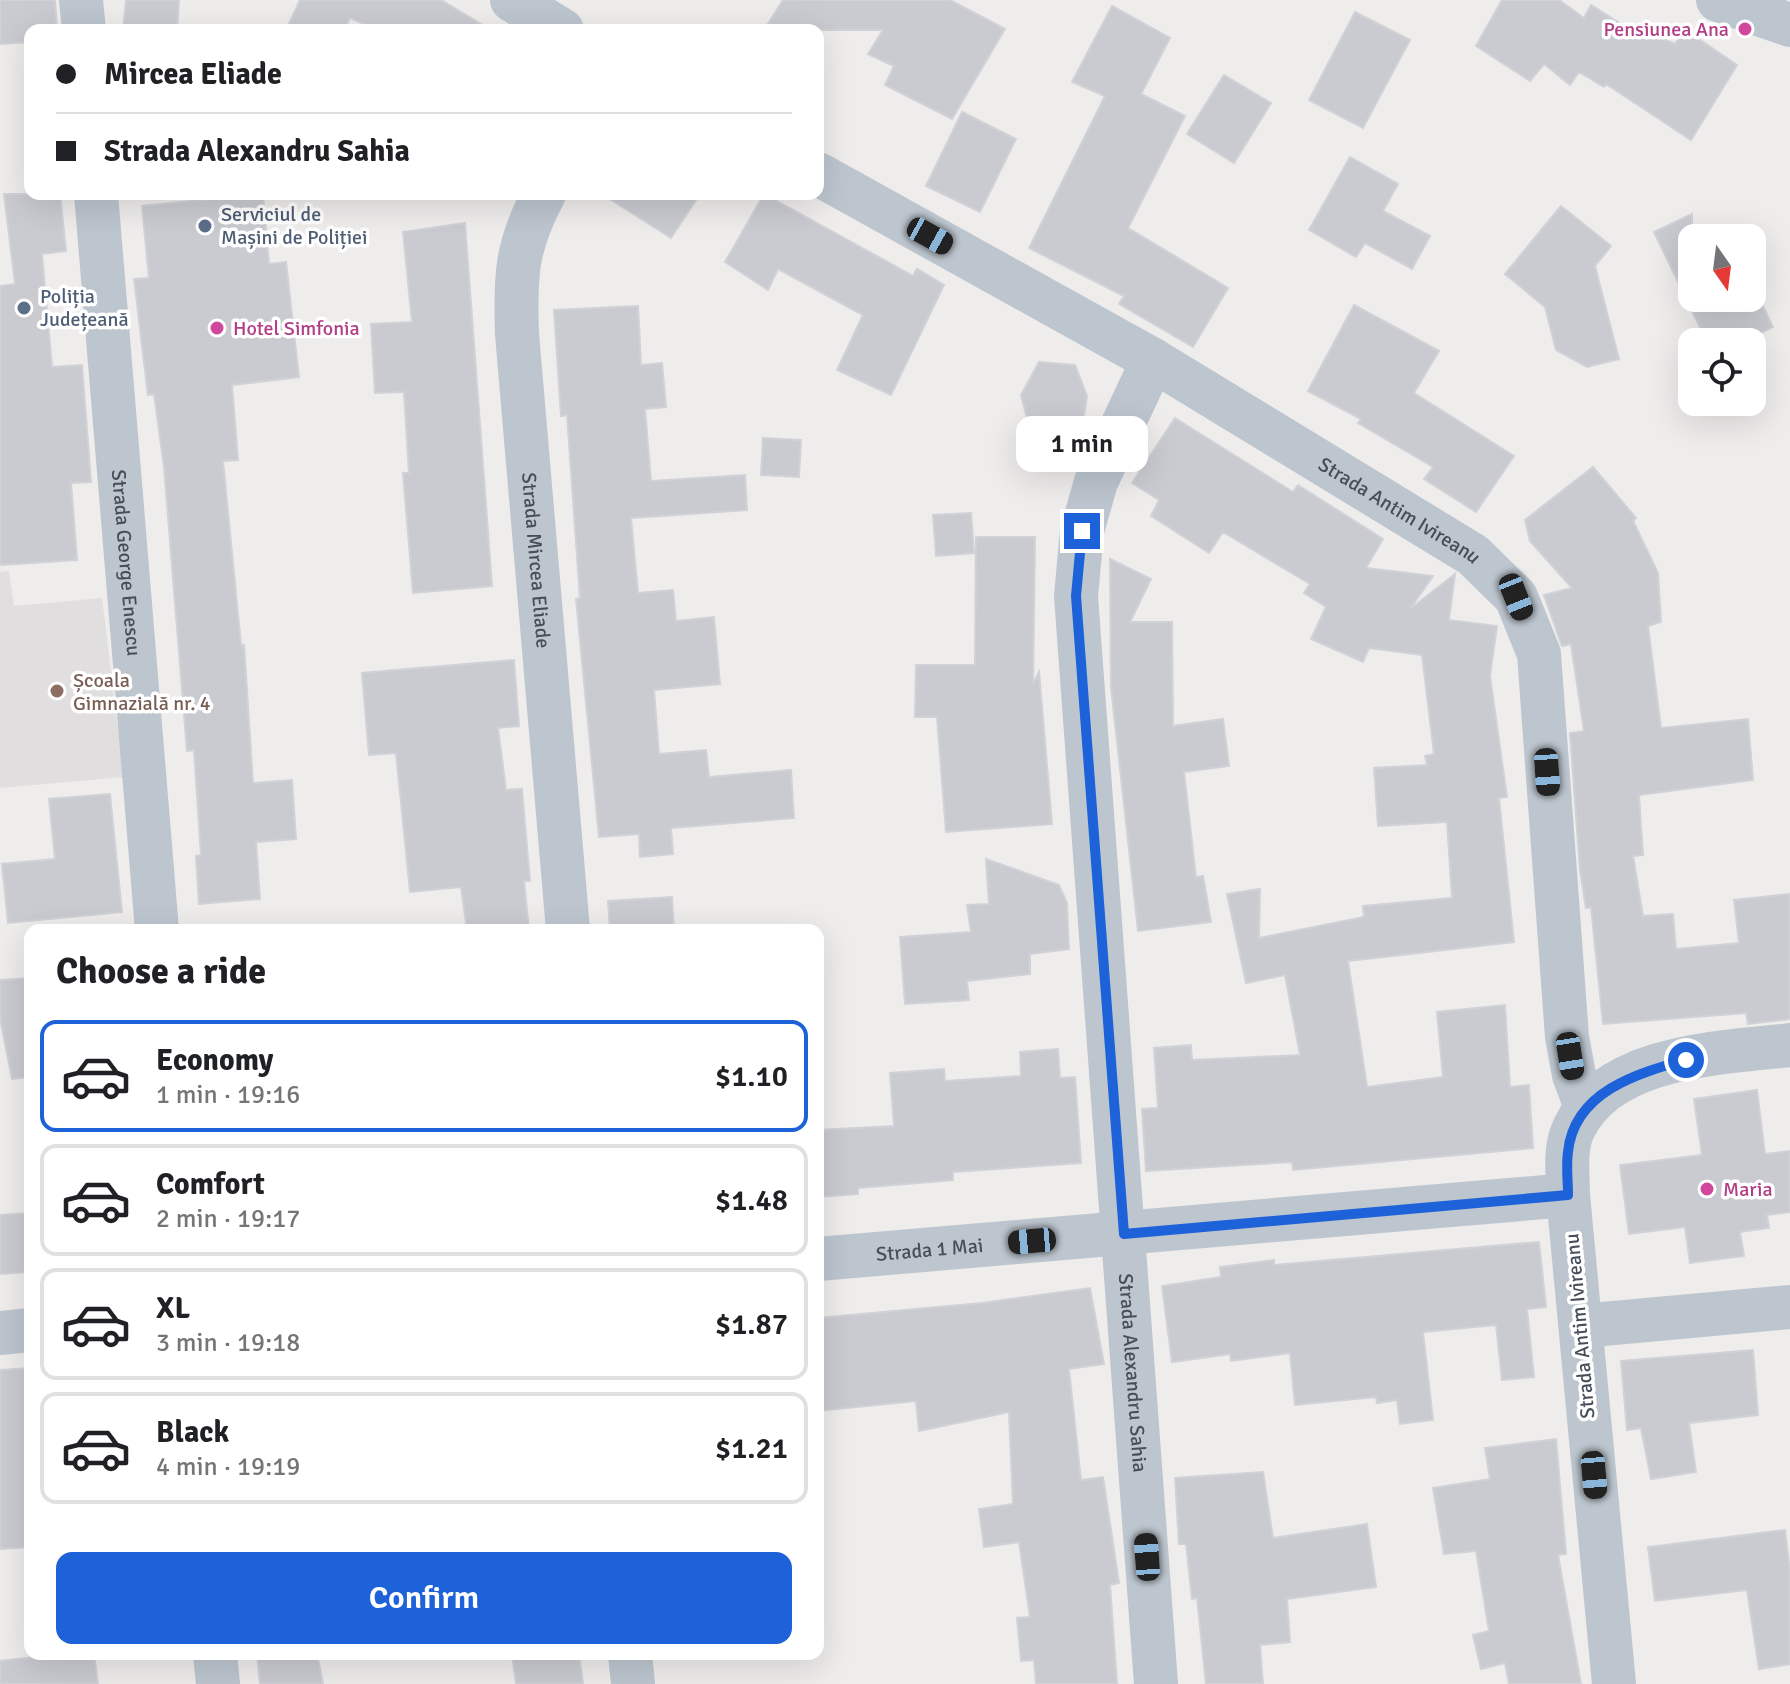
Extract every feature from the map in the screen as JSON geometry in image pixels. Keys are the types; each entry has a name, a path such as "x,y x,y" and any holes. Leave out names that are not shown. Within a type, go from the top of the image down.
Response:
{"street":[{"path":"81,0 83,24"},
{"path":"512,0 552,24"},
{"path":"1718,0 1790,25"},
{"name":"Strada Antim Ivireanu","path":"824,177 1153,360 1473,555 1516,597 1539,654 1567,1037 1574,1075 1586,1107 1573,1130 1568,1151 1568,1195 1614,1684"},
{"name":"Strada George Enescu","path":"96,200 157,924"},
{"name":"Strada Mircea Eliade","path":"541,200 524,231 515,281 567,924"},
{"name":"Strada Alexandru Sahia","path":"1153,360 1096,482 1082,531 1076,596 1156,1684"},
{"path":"1586,1107 1616,1084 1646,1071 1729,1052 1790,1045"},
{"name":"Strada 1 Mai","path":"824,1259 1568,1195"},
{"path":"1581,1326 1790,1307"},
{"path":"0,1333 24,1331"},
{"path":"216,1660 218,1684"},
{"path":"631,1660 633,1684"}],"shaded area":[{"name":"Școala Gimnazială nr. 4","path":"9,571 14,606 102,598 124,777 0,788 0,572"}],"building":[{"path":"0,0 55,0 57,24 24,24 24,42 0,44"},
{"path":"126,0 179,0 177,24 124,24"},
{"path":"300,0 441,0 481,24 364,24 350,18 347,24 289,24"},
{"path":"783,0 950,0 1005,29 952,119 885,85 894,66 868,54 883,30 824,30 824,24 768,24"},
{"path":"1502,0 1559,0 1584,18 1591,5 1640,36 1643,30 1675,44 1684,29 1737,65 1691,140 1606,84 1604,87 1579,72 1570,85 1544,64 1530,81 1476,46"},
{"path":"1112,6 1170,38 1141,94 1185,116 1128,228 1228,288 1193,347 1119,304 1124,296 1029,248 1105,96 1072,82"},
{"path":"1355,12 1410,40 1363,128 1309,100"},
{"path":"1224,75 1271,103 1234,163 1187,134"},
{"path":"962,112 1016,139 980,212 926,186"},
{"path":"1350,157 1398,184 1383,211 1430,236 1412,269 1365,243 1356,257 1309,230"},
{"path":"4,194 24,194 24,200 61,200 66,251 42,254 52,367 82,365 91,482 71,483 77,560 0,565 0,286 15,284"},
{"path":"202,200 264,200 269,264 286,262 299,377 232,385 238,460 223,461 241,645 244,645 253,783 292,780 296,839 256,842 260,899 199,904 196,856 201,855 194,750 187,751 164,467 154,394 148,395 134,279 149,278 142,206"},
{"path":"611,200 696,200 671,238"},
{"path":"761,200 775,200 913,276 917,269 944,285 891,395 837,370 863,315 778,269 768,290 725,262"},
{"path":"1561,206 1611,246 1595,266 1619,359 1587,367 1556,350 1545,307 1505,274"},
{"path":"1692,214 1692,224 1678,224 1678,282 1654,232"},
{"path":"465,223 492,586 413,593 403,473 409,473 404,392 375,393 371,324 412,322 403,232"},
{"path":"1354,305 1439,351 1414,393 1514,456 1476,512 1424,479 1433,467 1358,423 1361,419 1308,391"},
{"path":"638,306 641,365 662,363 666,407 645,409 651,481 745,475 747,510 631,518 638,593 673,590 676,621 714,617 720,684 654,690 659,754 706,750 709,777 791,770 794,818 671,828 673,854 640,857 639,834 599,837 576,599 580,598 567,415 561,416 554,310"},
{"path":"1693,312 1766,312 1773,327 1766,330 1766,328 1700,328"},
{"path":"1039,362 1075,365 1087,396 1083,422 1029,426 1021,395"},
{"path":"1175,418 1293,492 1298,485 1383,539 1366,568 1433,576 1410,609 1455,574 1449,620 1497,626 1490,676 1507,797 1499,798 1514,942 1348,961 1367,1087 1443,1077 1437,1012 1505,1005 1510,1087 1529,1085 1533,1148 1293,1170 1292,1162 1146,1171 1142,1109 1158,1108 1154,1048 1191,1045 1192,1060 1300,1055 1285,975 1246,983 1227,894 1260,889 1259,938 1364,917 1363,906 1452,898 1447,822 1378,826 1374,768 1427,765 1425,756 1434,754 1422,655 1369,648 1363,662 1311,639 1326,607 1304,593 1310,584 1223,532 1209,553 1151,516 1159,500 1132,483"},
{"path":"763,438 801,440 799,477 761,475"},
{"path":"1593,467 1636,518 1633,521 1658,573 1661,622 1648,626 1661,728 1748,719 1753,780 1639,795 1643,855 1633,856 1643,916 1673,914 1676,949 1739,943 1734,900 1790,894 1790,1019 1748,1024 1746,1013 1603,1024 1591,907 1586,908 1580,870 1570,733 1584,731 1571,644 1562,646 1544,595 1572,588 1530,541 1525,520"},
{"path":"971,513 974,553 936,556 933,515"},
{"path":"976,537 1035,537 1033,684 1039,672 1052,824 946,832 937,717 915,717 916,665 975,665"},
{"path":"1110,559 1151,579 1130,622 1172,622 1173,726 1223,719 1229,766 1184,772 1196,877 1203,876 1211,922 1138,931 1111,687"},
{"path":"514,660 519,726 498,728 506,790 522,789 530,881 524,881 528,924 466,924 461,887 410,892 396,753 369,755 362,673"},
{"path":"110,794 122,912 8,923 2,864 55,859 49,799"},
{"path":"986,859 1059,885 1067,903 1069,949 1030,954 1030,974 967,981 969,1000 905,1004 900,937 971,932 967,905 989,904"},
{"path":"672,897 674,924 610,924 608,901"},
{"path":"24,978 24,1078 12,1079 0,1018 0,980"},
{"path":"1058,1049 1060,1078 1075,1077 1081,1163 953,1172 953,1180 858,1188 858,1194 824,1197 824,1130 894,1126 890,1073 944,1069 945,1081 1021,1076 1020,1052"},
{"name":"Maria","path":"1757,1090 1765,1154 1790,1151 1790,1212 1767,1215 1769,1228 1740,1232 1744,1256 1690,1263 1685,1227 1629,1234 1620,1165 1702,1155 1694,1099"},
{"path":"24,1213 24,1272 0,1274 0,1215"},
{"path":"1539,1242 1546,1307 1527,1309 1534,1377 1502,1380 1496,1325 1423,1332 1433,1420 1400,1424 1397,1400 1377,1403 1376,1397 1295,1405 1290,1353 1231,1361 1230,1354 1172,1362 1162,1286 1221,1277 1220,1267 1274,1260 1274,1265"},
{"path":"1090,1288 1104,1364 1069,1369 1081,1480 1103,1477 1119,1583 1110,1585 1117,1684 1036,1684 1034,1660 1021,1661 1017,1618 1030,1617 1019,1542 984,1547 979,1509 1013,1504 1009,1412 919,1431 916,1401 824,1410 824,1317 982,1303"},
{"path":"1753,1350 1758,1415 1689,1423 1696,1472 1651,1479 1641,1428 1627,1430 1621,1361"},
{"path":"24,1368 24,1547 0,1549 0,1370"},
{"path":"1556,1439 1566,1554 1558,1555 1581,1684 1509,1684 1505,1663 1481,1669 1473,1635 1489,1631 1476,1551 1444,1554 1433,1488 1490,1479 1485,1448"},
{"path":"1263,1472 1273,1538 1367,1524 1376,1587 1287,1599 1290,1642 1260,1645 1263,1684 1206,1684 1197,1598 1192,1599 1186,1544 1179,1544 1175,1478"},
{"path":"1785,1530 1790,1571 1790,1664 1759,1669 1747,1590 1655,1601 1648,1547"},
{"path":"24,1658 95,1660 98,1684 0,1684 0,1661"},
{"path":"258,1660 318,1660 323,1684 260,1684"},
{"path":"513,1660 580,1660 583,1684 516,1684"}],"place":[{"name":"Pensiunea Ana","path":"1745,29"},
{"name":"Serviciul de Mașini de Poliției","path":"205,226"},
{"name":"Poliția Județeană","path":"24,308"},
{"name":"Hotel Simfonia","path":"217,328"},
{"name":"Școala Gimnazială nr. 4","path":"57,691"},
{"name":"Maria","path":"1707,1189"}],"route":[{"path":"1082,531 1076,596 1124,1234 1568,1195 1568,1151 1573,1130 1586,1107 1616,1084 1646,1071 1686,1060"}]}
